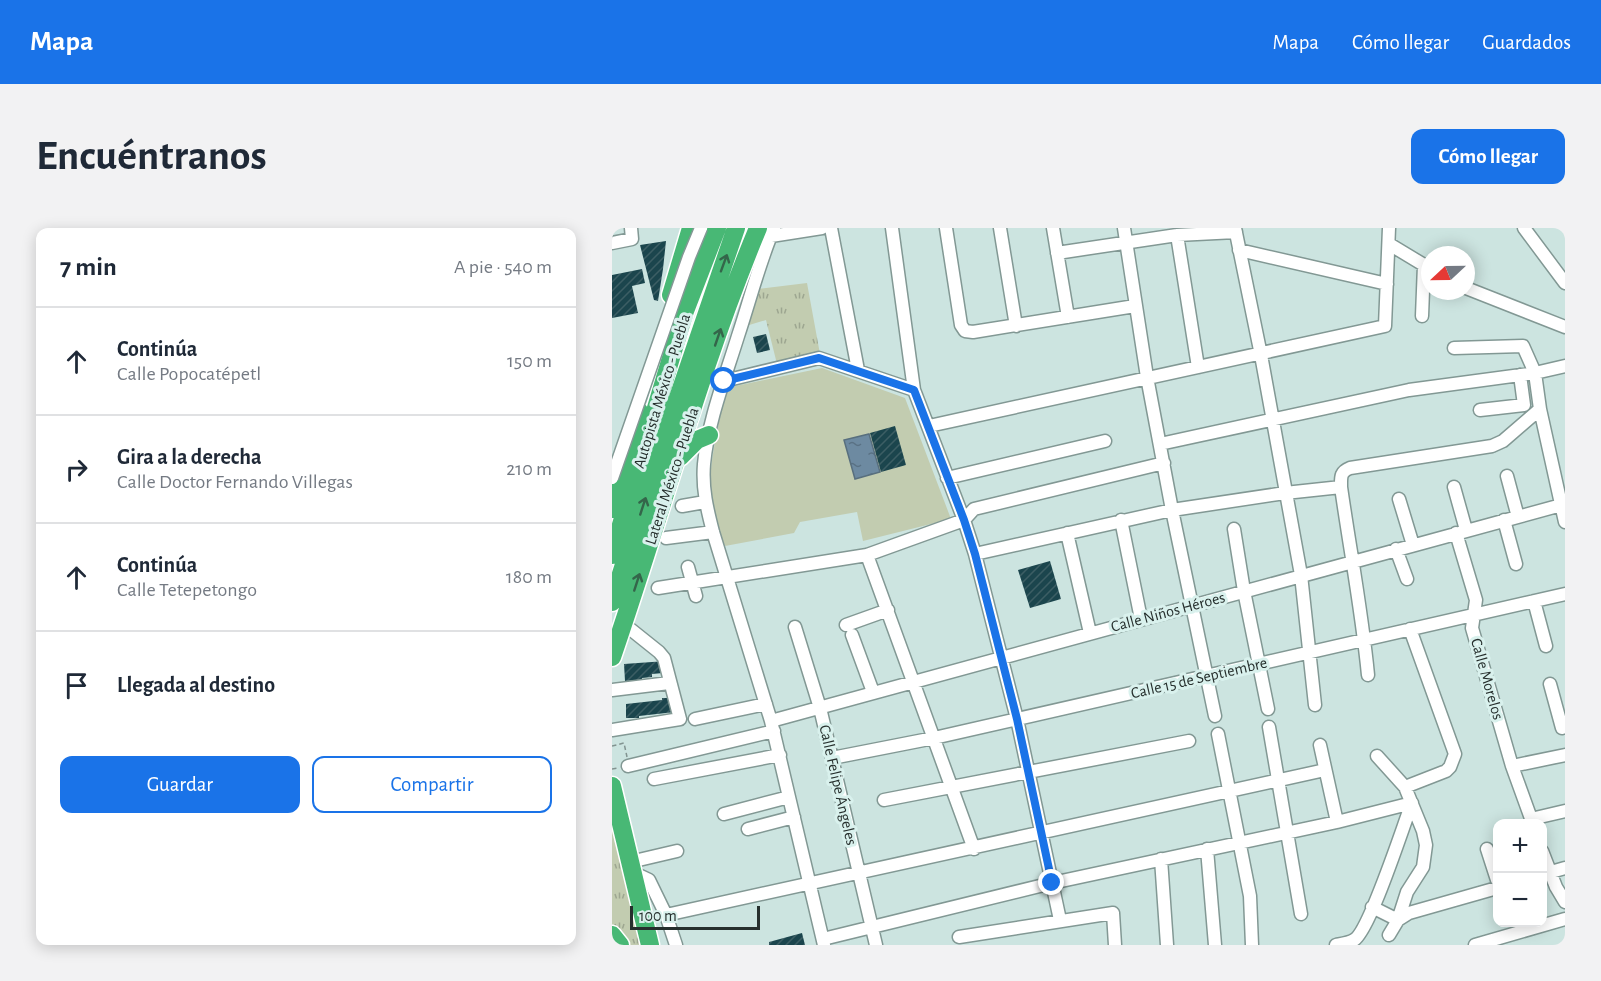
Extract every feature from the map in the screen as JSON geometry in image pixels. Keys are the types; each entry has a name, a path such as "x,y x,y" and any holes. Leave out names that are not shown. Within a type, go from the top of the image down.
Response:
{"highway":[{"path":"612,509 692,228"},
{"name":"Autopista México - Puebla","path":"612,555 685,311 717,228"},
{"name":"Autopista México - Puebla","path":"612,602 668,427 736,228"},
{"name":"Lateral México - Puebla","path":"612,657 736,285 768,231"},
{"path":"677,460 697,440 709,435"},
{"path":"612,786 650,945"},
{"path":"612,935 620,945"}],"street":[{"path":"612,243 632,239 630,228"},
{"path":"677,264 676,252 685,228"},
{"path":"612,454 696,228"},
{"path":"612,478 701,228"},
{"path":"822,228 768,231 745,296 709,435 704,464 705,502 780,755 823,942 872,927 1052,883 1337,822 1412,803"},
{"path":"831,228 858,370"},
{"path":"892,228 914,390 975,554 999,657 1017,719 1060,920"},
{"path":"946,228 961,325 965,331 973,333 1135,306"},
{"path":"1000,228 1016,326"},
{"path":"1053,228 1068,317"},
{"path":"1125,228 1147,377 1215,716"},
{"path":"929,426 1385,326 1389,228"},
{"path":"1524,228 1565,283"},
{"path":"1057,253 1177,235 1235,230 1261,355 1301,575 1315,705"},
{"path":"1177,235 1198,367"},
{"path":"1389,244 1421,263"},
{"path":"1239,250 1387,284"},
{"path":"1475,292 1565,327"},
{"path":"1422,316 1424,300"},
{"path":"1454,348 1523,346 1534,373 1565,522"},
{"path":"724,381 819,358 914,390"},
{"path":"1160,444 1409,390 1534,373 1565,366"},
{"path":"1480,410 1524,405 1520,375"},
{"path":"1368,675 1341,487 1341,476 1344,470 1492,446 1503,441 1540,409"},
{"path":"947,478 1105,441"},
{"path":"658,588 867,555 964,520 974,509 1164,463"},
{"path":"1507,476 1518,517"},
{"path":"975,554 1172,510 1341,487"},
{"name":"Calle Morelos","path":"1455,487 1461,532 1476,600 1472,628 1512,766 1531,819"},
{"path":"1399,499 1413,545"},
{"path":"682,506 705,502"},
{"name":"Calle Niños Héroes","path":"628,766 772,726 873,692 1563,505"},
{"path":"1121,520 1141,620"},
{"path":"1504,520 1516,564"},
{"path":"1234,529 1268,708"},
{"path":"666,538 713,532"},
{"path":"1067,534 1090,633"},
{"path":"1396,549 1407,579"},
{"path":"867,555 974,849"},
{"path":"688,567 696,596"},
{"name":"Calle 15 de Septiembre","path":"832,758 934,738 1364,639 1473,617 1565,594"},
{"path":"1534,601 1546,646"},
{"path":"873,692 849,630 888,610"},
{"path":"612,730 680,719 664,658 659,651 624,624"},
{"name":"Calle Felipe Ángeles","path":"795,627 820,708 876,945"},
{"path":"1405,787 1446,771 1455,754 1410,629"},
{"path":"612,690 669,683"},
{"path":"1550,684 1562,728 1565,727"},
{"path":"695,719 765,704"},
{"path":"1269,727 1301,914"},
{"path":"1218,734 1250,896 1252,945"},
{"path":"884,800 1028,774 1189,741"},
{"path":"1320,745 1337,822"},
{"path":"654,779 780,755"},
{"path":"1512,766 1565,755"},
{"path":"1377,756 1405,787 1423,831 1426,845 1423,867 1407,892 1398,920 1389,935"},
{"path":"666,915 858,875 1324,771"},
{"path":"724,814 789,797"},
{"path":"1336,945 1353,940 1358,936 1390,865 1412,803"},
{"path":"1539,819 1565,811"},
{"path":"748,829 794,817"},
{"path":"1403,826 1423,831"},
{"path":"1207,849 1215,945"},
{"path":"1487,849 1495,873"},
{"path":"631,867 676,851"},
{"path":"1161,859 1167,945"},
{"path":"631,867 649,880 666,915 676,945"},
{"path":"1547,873 1565,868"},
{"path":"1547,874 1565,902"},
{"path":"1398,920 1408,913 1493,889"},
{"path":"1372,907 1398,920"},
{"path":"959,937 1113,913 1115,945"},
{"path":"1474,945 1514,928 1565,919"}],"path":[{"path":"612,746 624,743"}],"green space":[{"path":"807,283 820,354 777,364 766,320 746,326 758,289"},
{"path":"822,368 905,398 951,519 863,541 857,512 800,522 794,533 725,546 713,513 710,481 726,388"},
{"path":"612,825 641,945 626,945 612,927"}],"water":[{"path":"869,434 880,472 855,479 844,440"}],"building":[{"path":"666,241 658,301 654,300 640,245"},
{"path":"642,269 645,283 632,286 638,313 612,318 612,275"},
{"path":"766,334 770,350 757,353 753,337"},
{"path":"895,426 906,465 881,472 870,433"},
{"path":"1050,561 1061,599 1030,608 1018,570"},
{"path":"666,661 663,673 652,674 652,677 642,678 642,680 625,681 624,664"},
{"path":"662,698 675,698 675,712 626,718 626,704 662,700"},
{"path":"802,933 805,945 769,945 769,942"}],"route":[{"path":"724,381 819,358 914,390 975,554 999,657 1017,719 1052,883"}]}
